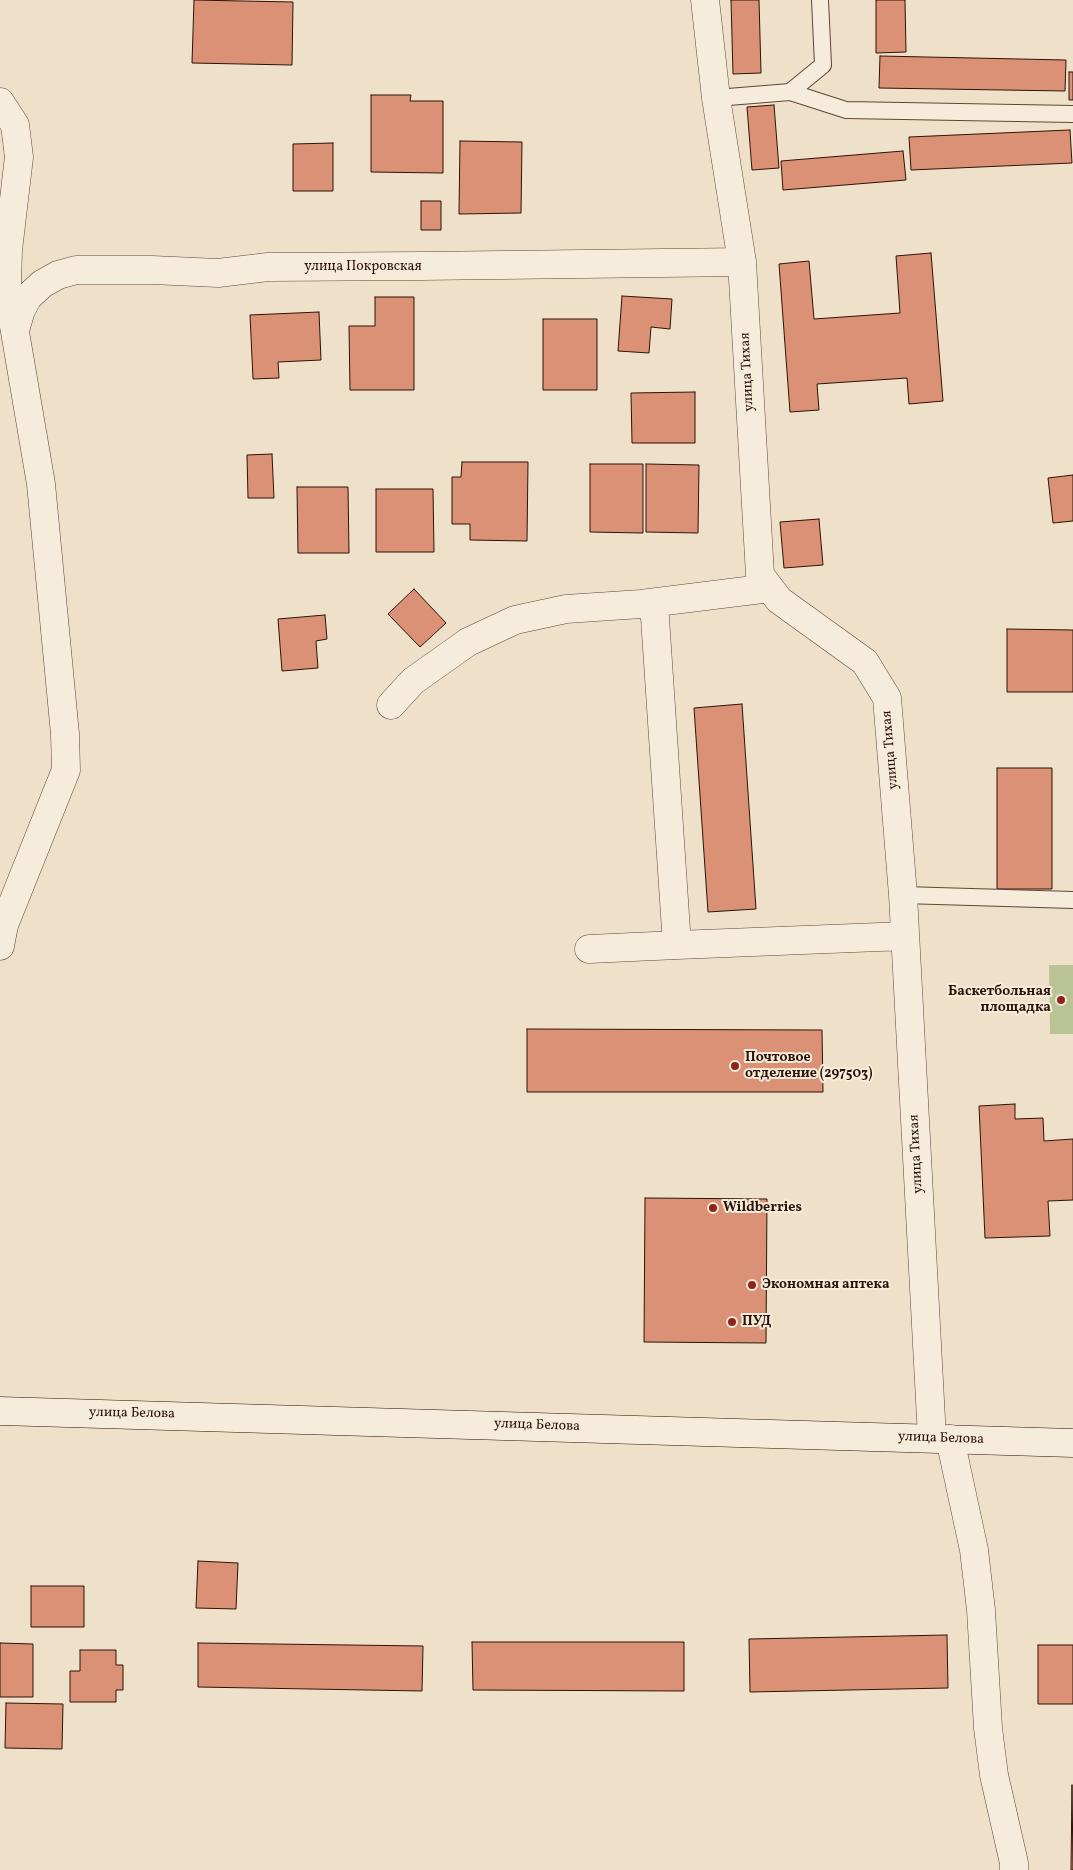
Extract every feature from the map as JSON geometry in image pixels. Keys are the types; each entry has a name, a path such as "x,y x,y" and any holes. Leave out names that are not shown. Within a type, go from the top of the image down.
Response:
{"street":[{"name":"улица Тихая","path":"705,0 716,98 742,262 760,574 779,600 865,662 887,698 903,895 941,1439 974,1550 981,1610 988,1728 994,1775 1014,1862 1014,1870"},
{"path":"0,102 15,125 19,157 8,250 6,285 41,484 65,734 66,770 4,925 0,946"},
{"name":"улица Покровская","path":"15,330 21,310 28,297 42,284 58,275 76,270 152,270 218,273 268,267 742,262"},
{"path":"391,705 413,681 468,642 515,620 566,609 654,602 770,588"},
{"path":"654,602 677,945"},
{"path":"589,949 905,936"},
{"name":"улица Белова","path":"0,1412 1073,1443"}],"lane":[{"path":"790,92 823,65 820,0"},
{"path":"716,98 790,92 846,110 1073,114"},
{"path":"903,895 1073,900"}],"green space":[{"name":"Баскетбольная площадка","path":"1049,965 1073,965 1073,1034 1050,1034"}],"building":[{"path":"194,0 293,2 292,65 192,63"},
{"path":"731,0 759,0 761,73 733,74"},
{"path":"876,0 905,0 906,52 876,53"},
{"path":"880,56 1066,60 1065,91 879,88"},
{"path":"1069,72 1073,72 1073,100 1069,100"},
{"path":"371,95 411,95 410,101 443,101 443,173 371,172"},
{"path":"774,105 779,168 752,170 747,107"},
{"path":"1070,130 1072,163 911,170 909,137"},
{"path":"460,141 522,142 521,213 459,214"},
{"path":"333,143 333,191 293,191 293,144"},
{"path":"903,151 906,180 783,190 781,161"},
{"path":"421,201 441,201 441,230 421,230"},
{"path":"931,253 943,401 909,404 907,378 817,384 819,410 790,412 779,264 809,261 814,319 900,313 896,256"},
{"path":"622,296 672,299 670,329 651,327 649,353 618,351"},
{"path":"375,297 414,297 414,390 350,390 349,326 375,326"},
{"path":"319,312 321,360 278,362 279,378 253,379 250,315"},
{"path":"543,319 597,319 597,390 543,390"},
{"path":"695,392 695,443 632,443 631,393"},
{"path":"272,454 274,498 248,498 247,455"},
{"path":"462,462 528,462 527,541 470,540 470,524 452,524 452,477 461,477"},
{"path":"590,464 643,464 643,533 590,532"},
{"path":"646,464 699,465 698,533 646,532"},
{"path":"1073,475 1073,521 1053,523 1048,478"},
{"path":"297,487 348,487 349,553 298,553"},
{"path":"376,489 433,489 434,552 376,552"},
{"path":"819,519 823,565 784,568 780,522"},
{"path":"414,589 446,623 420,647 388,614"},
{"path":"325,615 327,639 316,641 318,668 282,671 278,619"},
{"path":"1007,629 1073,630 1073,692 1007,692"},
{"path":"742,704 756,909 708,912 694,708"},
{"path":"997,768 1052,768 1052,889 997,889"},
{"path":"527,1029 822,1030 823,1092 527,1092"},
{"path":"1015,1104 1015,1119 1043,1118 1044,1141 1073,1139 1073,1200 1048,1201 1050,1236 985,1238 979,1106"},
{"path":"645,1198 767,1199 766,1343 644,1342"},
{"path":"198,1561 238,1563 236,1609 196,1608"},
{"path":"31,1586 84,1586 84,1627 31,1627"},
{"path":"947,1635 948,1688 750,1692 749,1639"},
{"path":"472,1642 684,1642 684,1691 473,1690"},
{"path":"0,1643 33,1644 33,1697 0,1697"},
{"path":"198,1643 423,1646 422,1691 198,1687"},
{"path":"1038,1645 1073,1645 1073,1704 1038,1704"},
{"path":"80,1650 116,1650 116,1665 123,1665 123,1690 116,1690 116,1702 70,1702 70,1671 80,1671"},
{"path":"6,1703 63,1704 62,1749 5,1748"},
{"path":"1072,1785 1073,1870 1071,1870"}],"place":[{"name":"Баскетбольная площадка","path":"1061,1000"},
{"name":"Почтовое отделение (297503)","path":"735,1066"},
{"name":"Wildberries","path":"713,1208"},
{"name":"Экономная аптека","path":"752,1285"},
{"name":"ПУД","path":"732,1322"}]}
